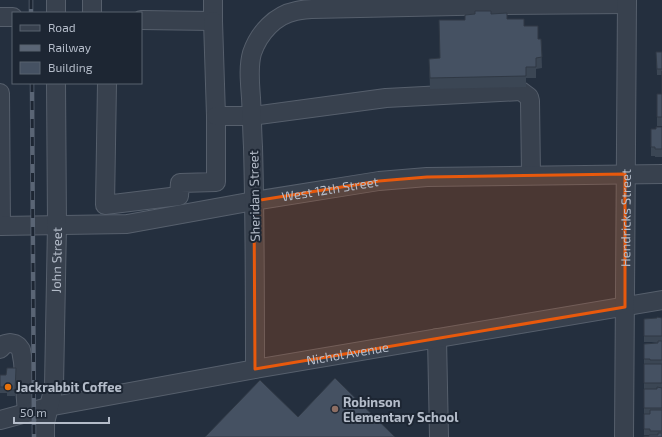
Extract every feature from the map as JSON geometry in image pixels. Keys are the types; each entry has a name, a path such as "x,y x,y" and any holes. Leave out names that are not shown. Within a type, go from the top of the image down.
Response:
{"street":[{"path":"56,0 56,12"},
{"path":"92,0 92,12"},
{"path":"107,84 105,205 179,196 180,183 216,182 213,0"},
{"path":"404,4 627,2"},
{"name":"Hendricks Street","path":"624,437 627,2"},
{"name":"Sheridan Street","path":"255,369 254,201 250,65 252,54 258,40 267,27 286,14 312,9 404,4"},
{"path":"0,17 12,17"},
{"path":"142,20 213,21"},
{"name":"John Street","path":"45,437 45,424 36,410 54,386 57,225 56,84"},
{"path":"216,116 252,116 386,98 521,91 529,97 530,101 531,175"},
{"path":"0,93 1,226"},
{"name":"West 12th Street","path":"1,226 127,224 254,201 379,181 427,177 662,174"},
{"name":"Nichol Avenue","path":"0,420 36,410 255,369 662,300"},
{"path":"437,338 439,437"},
{"path":"0,348 5,344 10,343 15,344 21,350 36,410"}],"highlighted area":[{"path":"625,174 625,307 255,369 254,201 379,181 427,177"}],"building":[{"path":"475,11 491,11 491,14 507,13 507,19 524,19 524,26 538,26 538,39 541,39 542,57 536,58 536,67 526,67 526,76 430,78 429,59 440,58 439,20 465,20 465,15 475,14"},
{"path":"656,52 662,52 662,69 657,69"},
{"path":"657,94 662,94 662,117 657,117"},
{"path":"656,127 662,127 662,149 655,149 655,147 651,147 651,129 656,129"},
{"path":"657,317 662,318 662,336 644,336 644,319"},
{"path":"658,341 662,341 662,360 644,359 644,344 658,343"},
{"path":"644,364 662,364 662,383 644,383"},
{"name":"Jackrabbit Coffee","path":"7,368 16,368 15,390 7,390 7,387 0,387 0,375 6,375"},
{"name":"Robinson Elementary School","path":"335,378 395,437 205,437 260,380 298,417"},
{"path":"657,387 662,388 662,408 644,408 644,389 657,389"},
{"path":"650,410 662,410 662,431 650,431 650,429 644,429 644,414 650,414"},
{"path":"658,433 662,433 662,437 644,437 649,435 658,435"}],"railway":[{"path":"31,0 31,12"},
{"path":"32,84 34,437"}],"place":[{"name":"Jackrabbit Coffee","path":"8,387"},
{"name":"Robinson Elementary School","path":"335,409"}]}
